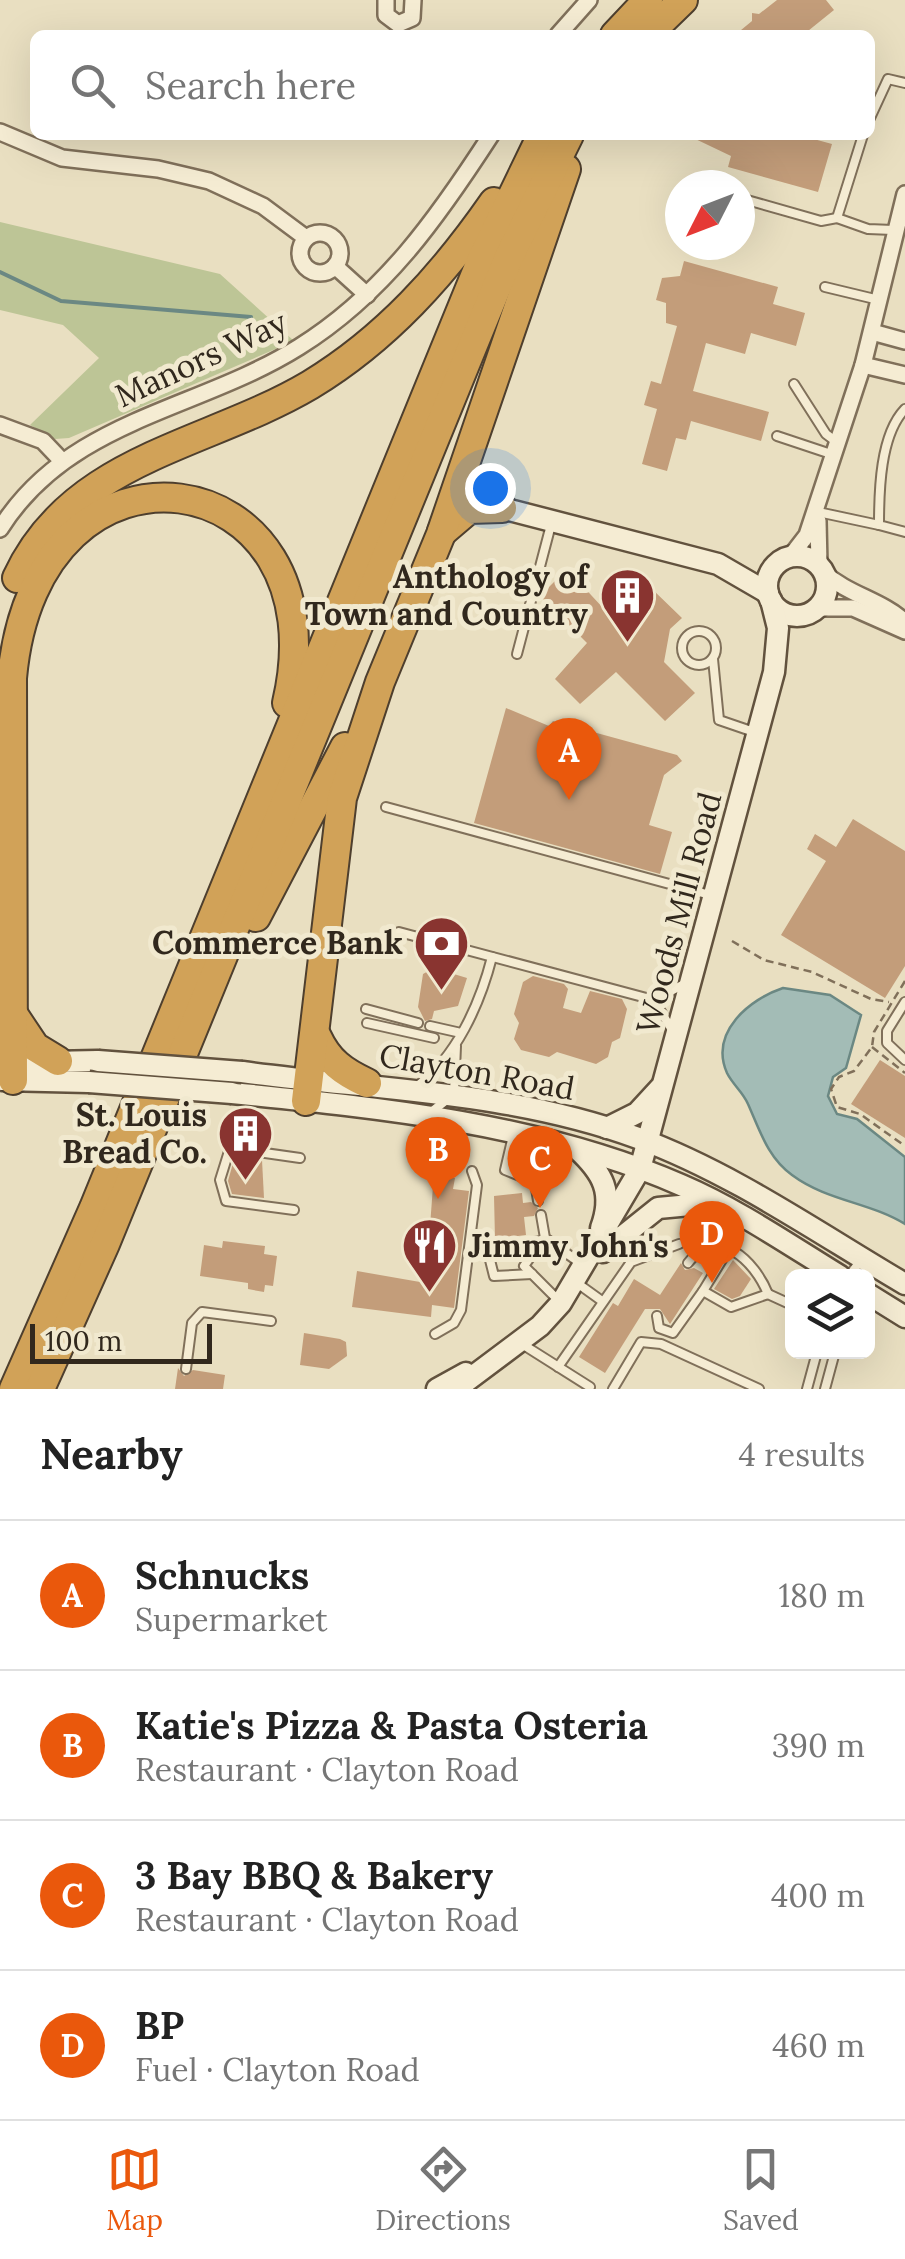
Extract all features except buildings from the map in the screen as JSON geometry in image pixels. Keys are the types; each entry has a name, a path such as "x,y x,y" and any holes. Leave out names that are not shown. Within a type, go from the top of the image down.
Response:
{"highway":[{"path":"620,30 648,0"},
{"path":"652,30 682,0"},
{"path":"0,635 24,563 56,519 78,498 126,467 276,404 374,340 454,257 537,140"},
{"path":"14,1389 60,1290 482,259 539,140"},
{"path":"40,1389 70,1327 509,257 567,140"},
{"path":"308,1090 342,798 380,682 440,534 566,171 581,140"},
{"path":"469,454 480,489 502,508"},
{"path":"6,1071 12,1014 14,653 34,584 67,537 87,520 134,500 182,500 229,516 268,550 290,595 296,644 288,698 264,790"},
{"path":"440,534 469,509 502,508"},
{"path":"162,1101 380,682"},
{"path":"12,1014 35,1047 58,1061"},
{"path":"317,1036 326,1056 345,1073 367,1083"}],"main road":[{"path":"502,508 718,564 763,565 786,558 806,558 821,569 827,586 812,611 789,615 770,597 718,564"},
{"path":"770,597 769,578 786,558"},
{"name":"Woods Mill Road","path":"606,1233 640,1169 649,1142 774,672 778,628 770,597"},
{"name":"Woods Mill Road","path":"774,672 812,611"},
{"name":"Clayton Road","path":"6,1071 58,1061 98,1061 242,1072 425,1117 573,1145 722,1204 829,1269"},
{"name":"Clayton Road","path":"6,1071 232,1093 367,1083 542,1110 649,1142 730,1180 905,1284"},
{"path":"608,1128 637,1113 664,1082"},
{"path":"573,1145 602,1174 608,1196 608,1210 581,1274"},
{"path":"456,1389 562,1303 606,1233 652,1182 686,1187"},
{"path":"581,1274 658,1208 688,1202 722,1204"},
{"path":"875,1303 905,1317"},
{"path":"437,1389 510,1347"}],"street":[{"path":"386,0 386,16 398,24 412,18 413,0"},
{"path":"562,30 589,0"},
{"path":"0,132 62,158 208,181 263,206 306,238"},
{"name":"Manors Way","path":"0,529 21,499 62,460 116,428 277,359 367,294 430,227 488,140"},
{"path":"786,558 807,534 819,505 863,365 893,230 905,194"},
{"path":"319,232 333,237 339,247 335,266 318,272 305,266 300,251 306,238 319,232"},
{"path":"335,266 367,294"},
{"path":"872,332 905,341"},
{"path":"863,365 905,375"},
{"path":"0,426 43,441 62,460"},
{"path":"819,505 821,569 847,591 892,610 905,622"},
{"path":"812,611 854,608 905,631"}],"lane":[{"path":"875,107 888,79 905,83"},
{"path":"836,218 861,140"},
{"path":"755,202 820,221 836,218 868,229 893,230"},
{"path":"824,287 879,300"},
{"path":"794,384 836,449"},
{"path":"879,524 879,490 892,436 905,409"},
{"path":"777,436 836,449"},
{"path":"819,505 905,532"},
{"path":"516,654 552,522"},
{"path":"713,658 703,665 687,660 682,650 684,638 699,630 709,634 717,648 713,658 719,720 758,732"},
{"path":"386,807 714,896"},
{"path":"399,932 654,1000 682,986 694,972"},
{"path":"414,1089 439,1069 456,1046 492,957"},
{"path":"654,1000 676,1037"},
{"path":"905,1002 887,1031 886,1043 905,1060"},
{"path":"366,1010 418,1023"},
{"path":"368,1022 434,1038"},
{"path":"430,1026 461,1033"},
{"path":"418,1162 425,1117 454,1094 456,1046"},
{"path":"429,1163 436,1138 462,1124"},
{"path":"514,1132 505,1170 535,1182 538,1201"},
{"path":"294,1210 226,1201 220,1180 230,1148 300,1158"},
{"path":"435,1334 454,1323 461,1310 477,1184 472,1171"},
{"path":"541,1215 544,1239 581,1274 602,1301"},
{"path":"544,1239 524,1266 562,1303"},
{"path":"532,1274 494,1276 488,1252 544,1239"},
{"path":"558,1367 631,1262 679,1244"},
{"path":"688,1264 706,1246 728,1250 758,1268 768,1294"},
{"path":"656,1316 659,1328 672,1332 728,1250"},
{"path":"854,1269 862,1259"},
{"path":"703,1291 731,1307 768,1294 785,1301"},
{"path":"186,1370 192,1322 202,1312 271,1321"},
{"path":"613,1389 641,1342 661,1344 759,1389"},
{"path":"510,1347 558,1367 590,1387"},
{"path":"807,1389 815,1359"},
{"path":"825,1389 833,1359"}],"path":[{"path":"732,942 764,960 812,972 871,999 891,1002"},
{"path":"905,981 874,1032 872,1047 854,1071 839,1078 832,1090 833,1102 842,1112 860,1114 905,1146"},
{"path":"872,1047 905,1072"}],"green space":[{"path":"0,222 220,274 294,341 69,438 55,439 30,425 99,358 63,325 0,310"}],"water":[{"path":"783,988 830,995 861,1015 846,1068 833,1077 828,1096 837,1114 857,1119 905,1157 905,1224 819,1191 784,1168 727,1073 723,1058 728,1031 746,1009"}],"waterway":[{"path":"0,272 61,301 251,317"}],"place":[{"name":"Anthology of Town and Country","path":"627,644"},
{"name":"Schnucks","path":"569,800"},
{"name":"Commerce Bank","path":"442,992"},
{"name":"St. Louis Bread Co.","path":"246,1182"},
{"name":"Katie's Pizza & Pasta Osteria","path":"438,1199"},
{"name":"3 Bay BBQ & Bakery","path":"540,1208"},
{"name":"BP","path":"712,1283"},
{"name":"Jimmy John's","path":"429,1295"}]}
